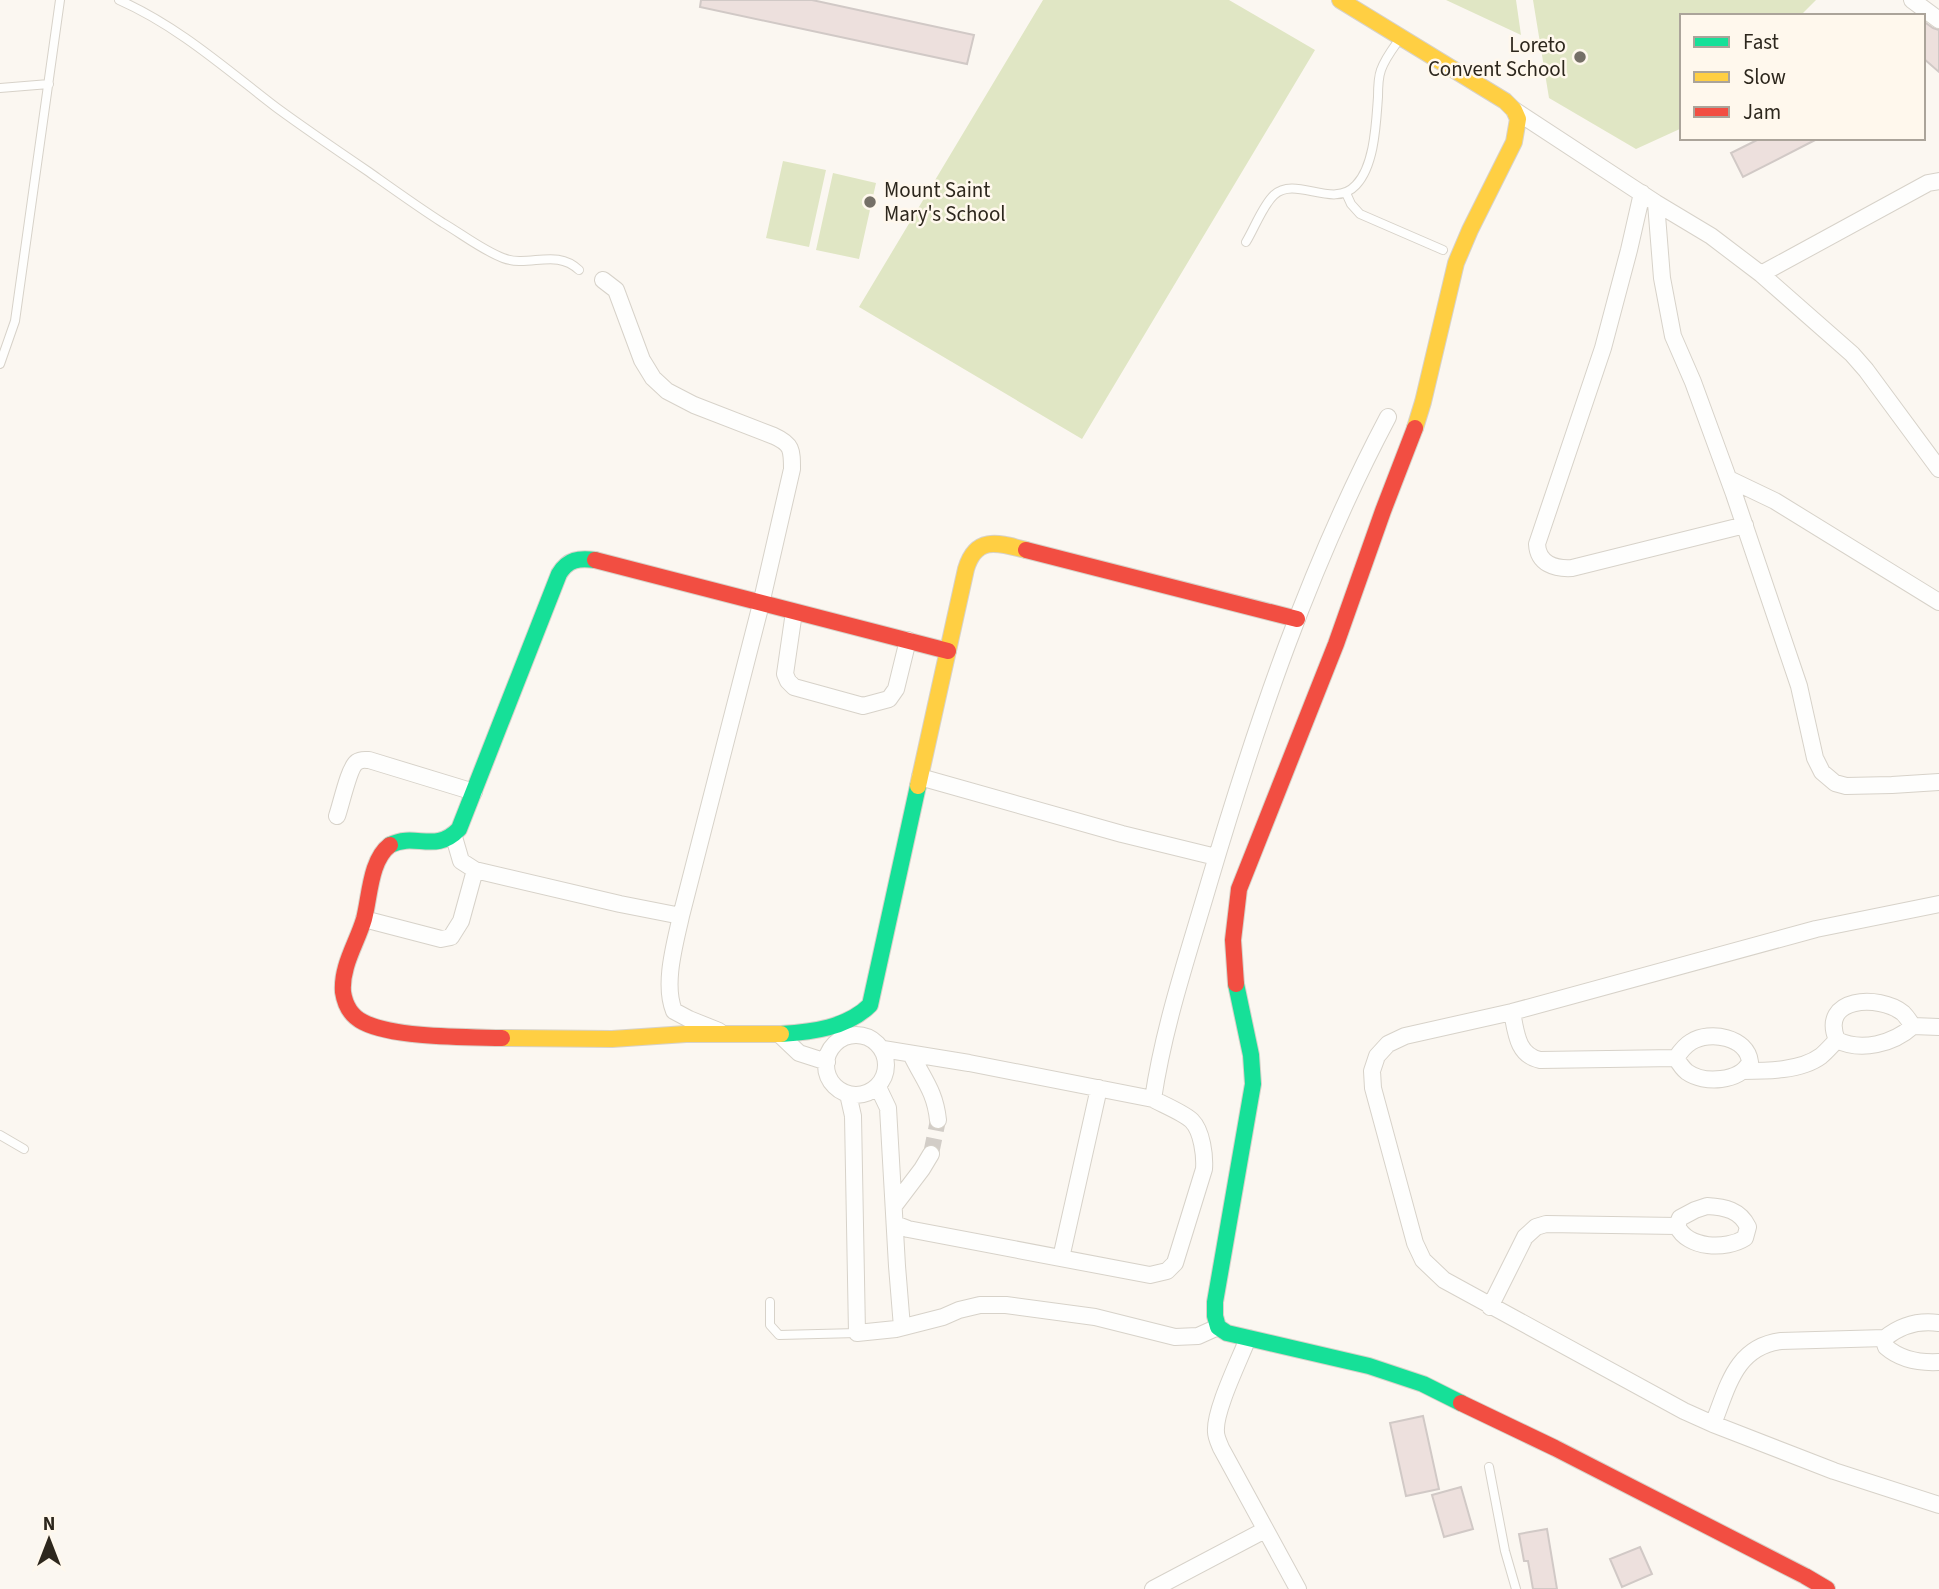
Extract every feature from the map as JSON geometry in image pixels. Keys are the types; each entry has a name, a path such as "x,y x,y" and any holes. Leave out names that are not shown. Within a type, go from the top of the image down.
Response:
{"street":[{"path":"1340,0 1505,101 1514,110 1711,236 1761,274 1859,362 1939,469"},
{"path":"1912,0 1939,20"},
{"path":"1514,110 1518,119 1514,142 1456,263 1420,416 1408,452 1383,511 1336,644 1239,889 1234,931 1234,969 1251,1056 1253,1084 1214,1316 1217,1327 1227,1333 1369,1366 1423,1384 1555,1448 1827,1589"},
{"path":"1761,274 1928,183 1939,181"},
{"path":"1649,198 1670,325 1745,525 1798,686 1812,747 1822,772 1835,783 1846,786 1939,782"},
{"path":"1649,198 1629,250 1603,348 1537,544 1538,552 1551,566 1572,568 1745,525"},
{"path":"603,280 616,290 642,360 653,378 667,391 694,405 785,441 791,448 792,469 761,604 672,959 669,998 674,1011 729,1034"},
{"path":"1153,1099 1158,1062 1176,991 1216,857 1274,682 1346,501 1388,417"},
{"path":"1729,479 1785,506 1939,602"},
{"path":"948,651 600,561 580,558 570,561 559,574 454,837 438,842 391,842 379,856 364,919 345,969 344,1001 352,1017 383,1029 459,1038 632,1038 682,1034 806,1033 854,1017 870,1006 948,651 968,564 974,550 988,543 1014,547 1297,620"},
{"path":"793,612 785,674 788,681 793,687 863,705 889,699 896,689 908,640"},
{"path":"337,816 352,769 362,760 474,792"},
{"path":"920,777 1122,834 1216,857"},
{"path":"454,837 461,861 475,870 681,916"},
{"path":"364,919 441,939 451,937 461,921 475,870"},
{"path":"1939,904 1816,929 1513,1012 1405,1036 1382,1050 1372,1070 1373,1088 1415,1243 1423,1260 1444,1280 1713,1424 1834,1471 1939,1505"},
{"path":"1837,1040 1834,1032 1836,1017 1845,1006 1854,1002 1872,1002 1896,1009 1905,1015 1913,1026"},
{"path":"863,1034 864,1011"},
{"path":"1513,1012 1521,1046 1531,1058 1676,1058"},
{"path":"833,1046 849,1034 863,1034 877,1042 883,1049 886,1061 878,1087 856,1096 839,1090 832,1084 828,1076 827,1062 833,1046 834,1024"},
{"path":"1837,1040 1855,1046 1882,1043 1902,1035 1913,1026 1939,1027"},
{"path":"779,1034 799,1053 827,1062"},
{"path":"1676,1058 1681,1050 1698,1038 1723,1038 1739,1043 1747,1051 1750,1062 1743,1072"},
{"path":"1676,1058 1684,1069 1699,1077 1726,1078 1743,1072 1801,1065 1820,1056 1837,1040"},
{"path":"883,1049 1153,1099 1192,1120 1205,1154 1204,1169 1175,1263 1167,1271 1150,1275 908,1229 895,1224"},
{"path":"911,1054 932,1091 938,1121"},
{"path":"878,1087 888,1108 902,1327"},
{"path":"1061,1258 1099,1088"},
{"path":"848,1094 853,1115 857,1334 902,1327 981,1305 1095,1317 1175,1337 1198,1336 1217,1327"},
{"path":"894,1206 931,1154"},
{"path":"1490,1307 1525,1237 1536,1227 1546,1224 1677,1226"},
{"path":"1713,1424 1737,1367 1759,1346 1781,1342 1885,1338 1904,1325 1939,1323"},
{"path":"1248,1338 1221,1406 1216,1422 1216,1435 1220,1448 1298,1589"},
{"path":"1885,1338 1886,1347 1895,1354 1919,1362 1939,1362"},
{"path":"1153,1589 1265,1530"}],"lane":[{"path":"0,364 15,321 60,0"},
{"path":"119,0 165,25 222,63 277,108 433,216 490,252 510,260 564,260 579,270"},
{"path":"1246,242 1270,200 1283,190 1336,195 1346,193 1363,176 1370,156 1381,69 1401,37"},
{"path":"0,88 49,84"},
{"path":"1346,193 1360,214 1443,250"},
{"path":"0,1135 24,1149"},
{"path":"770,1302 770,1325 779,1335 857,1334"},
{"path":"1489,1467 1505,1551 1516,1589"}],"green space":[{"path":"1043,0 1229,0 1315,50 1082,439 859,307"},
{"path":"1446,0 1516,0 1521,35"},
{"name":"Loreto Convent School","path":"1533,0 1816,0 1802,14 1680,14 1680,129 1636,149 1549,98"},
{"path":"783,161 826,170 809,247 766,238"},
{"path":"833,173 876,183 859,259 816,250"}],"building":[{"path":"701,0 812,0 974,35 967,64 700,7"},
{"path":"1925,22 1939,30 1939,72 1925,60"},
{"path":"1757,140 1815,140 1743,177 1731,153"},
{"path":"1423,1416 1439,1489 1406,1496 1390,1423"},
{"path":"1461,1487 1473,1529 1444,1537 1432,1495"},
{"path":"1547,1529 1557,1589 1533,1589 1519,1534"},
{"path":"1640,1547 1652,1574 1622,1587 1610,1559"}],"tunnel":[{"path":"931,1154 938,1120"}],"traffic: fast":[{"path":"390,845 408,841 442,840 459,829 559,574 566,565 574,561 595,560"},
{"path":"781,1034 840,1024 870,1005 918,786"},
{"path":"1236,984 1251,1055 1253,1084 1215,1302 1218,1327 1227,1333 1369,1366 1423,1384 1461,1403"}],"traffic: slow":[{"path":"1340,0 1505,101 1518,119 1514,142 1456,263 1415,428"},
{"path":"918,786 970,558 982,546 990,544 1026,550"},
{"path":"502,1038 612,1039 686,1034 781,1034"}],"traffic: jam":[{"path":"1236,984 1233,940 1239,889 1336,644 1415,428"},
{"path":"1026,550 1297,619"},
{"path":"595,560 948,651"},
{"path":"390,845 378,860 364,919 344,973 343,992 349,1010 363,1022 393,1031 431,1036 502,1038"},
{"path":"1461,1403 1555,1448 1827,1589"}],"place":[{"name":"Loreto Convent School","path":"1580,57"},
{"name":"Mount Saint Mary's School","path":"870,202"}]}
